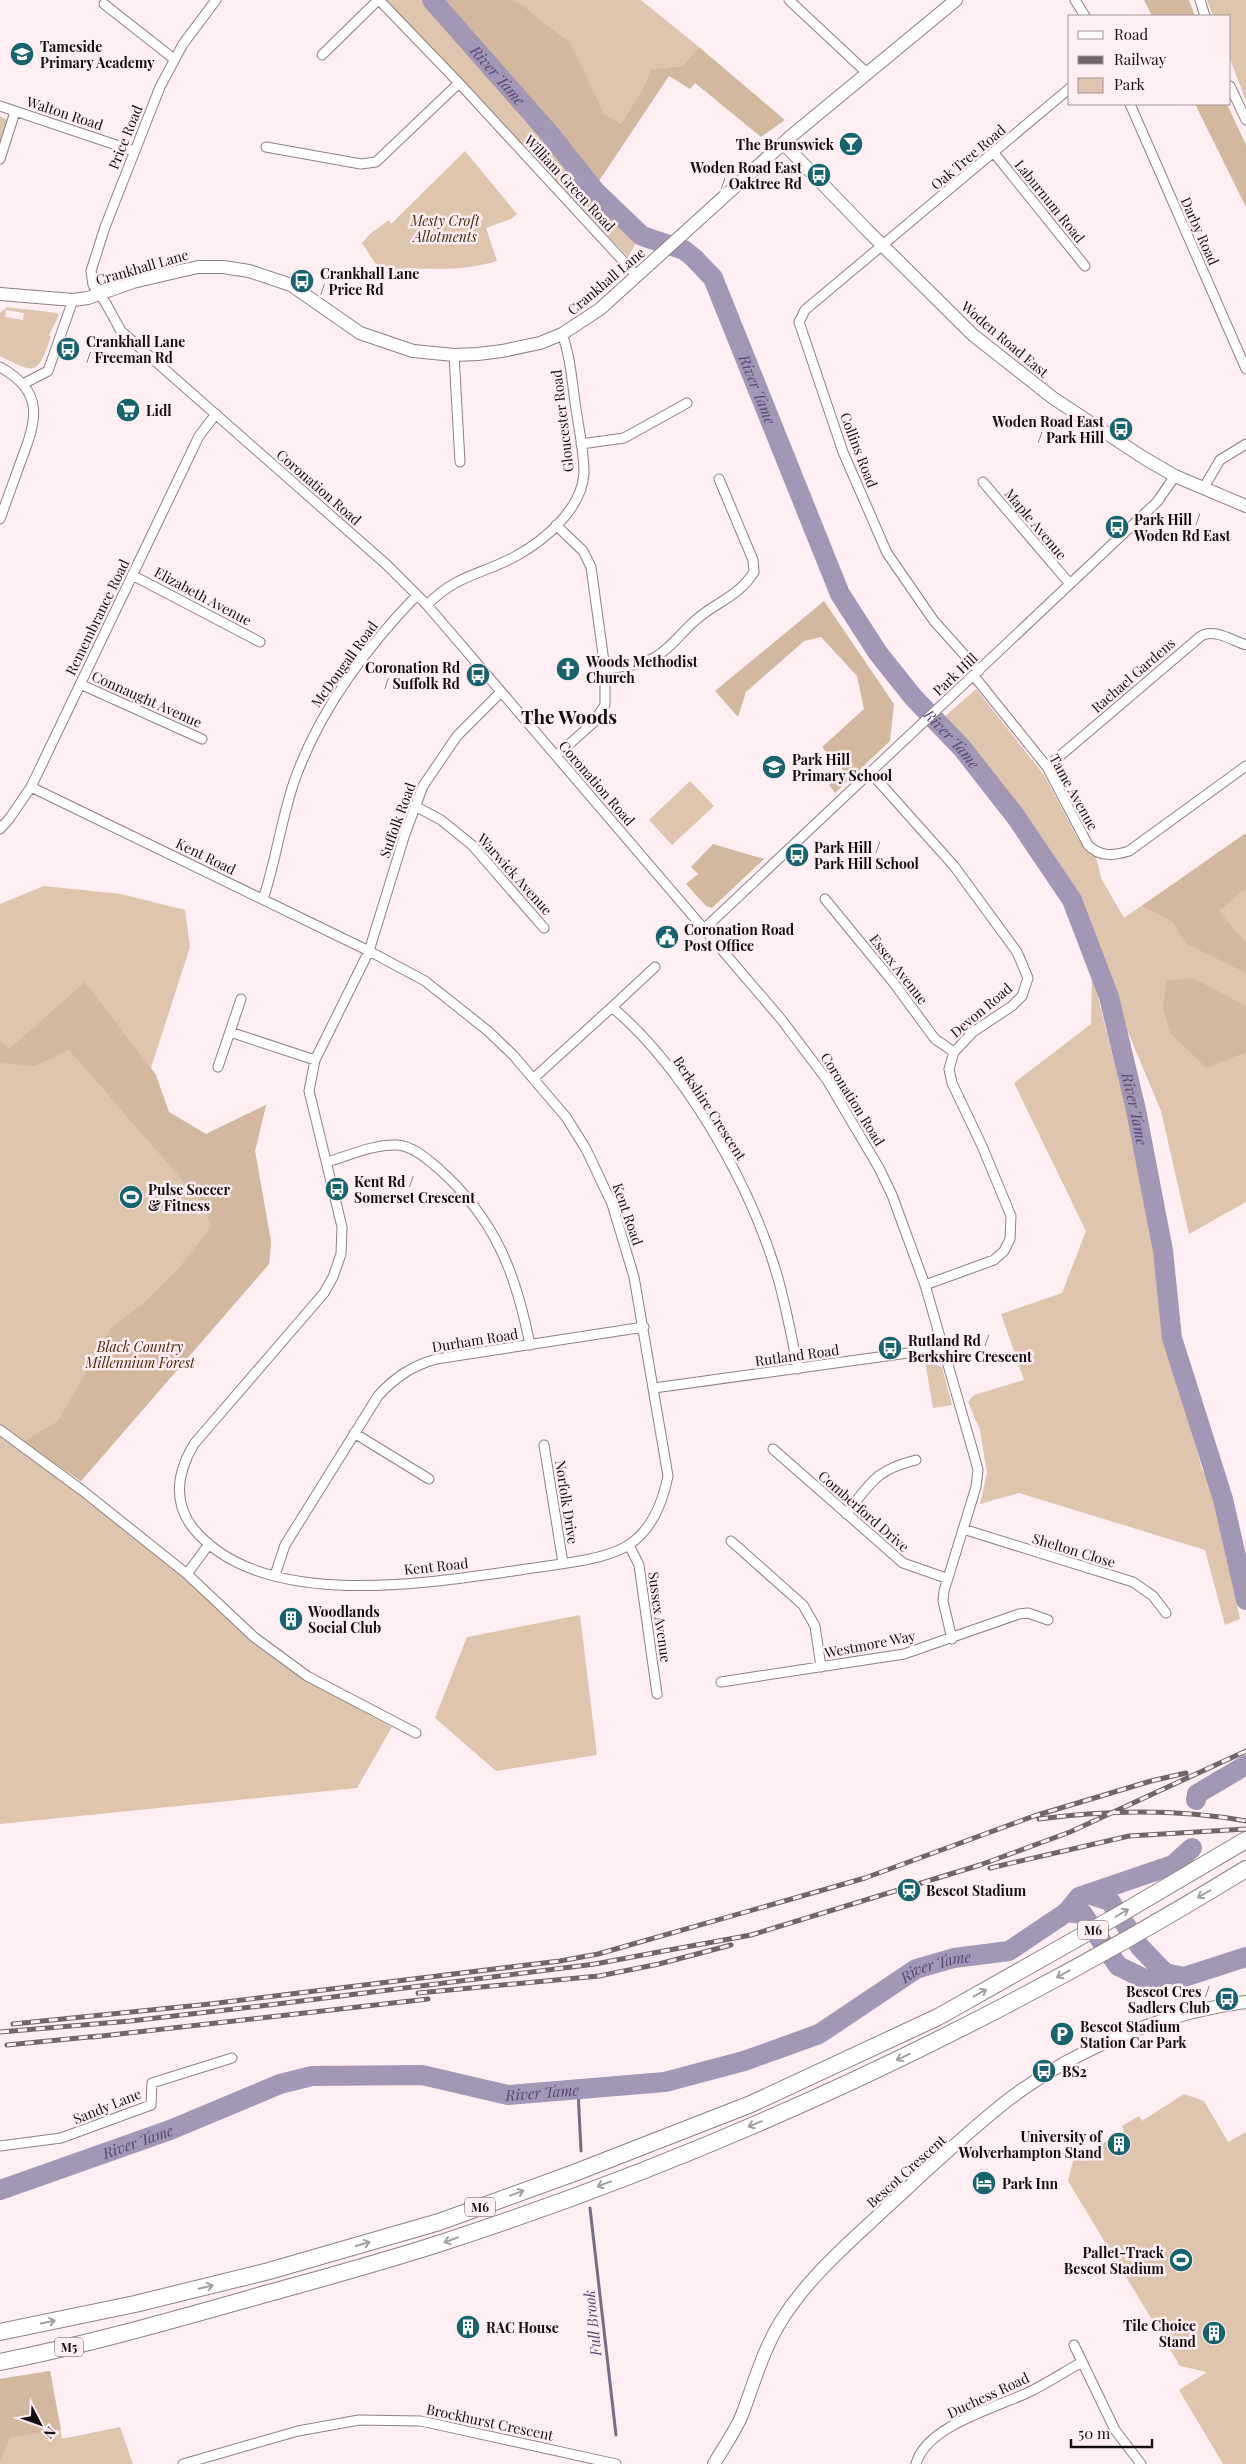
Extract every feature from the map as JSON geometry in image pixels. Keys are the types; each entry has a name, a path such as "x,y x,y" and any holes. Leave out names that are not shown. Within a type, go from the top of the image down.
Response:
{"highway":[{"name":"M6","path":"0,2332 136,2304 242,2278 439,2222 574,2173 751,2104 938,2017 1117,1916 1246,1840"},
{"name":"M6","path":"0,2354 138,2330 444,2243 563,2200 782,2112 947,2035 1130,1936 1246,1869"},
{"name":"M5","path":"0,2362 138,2330"}],"street":[{"name":"Price Road","path":"100,294 93,285 91,271 134,151 160,87 182,44 216,0"},
{"name":"William Green Road","path":"322,55 379,0 459,83 637,276"},
{"path":"788,0 868,73"},
{"name":"Crankhall Lane","path":"0,294 73,300 100,294 133,282 198,267 249,271 291,285 311,297 350,327 368,337 413,351 454,356 502,352 540,343 562,334 600,309 784,143 956,0"},
{"path":"1075,0 1084,15"},
{"path":"1200,0 1206,15"},
{"path":"104,4 174,59"},
{"path":"266,147 361,164 376,162 459,83"},
{"path":"1231,88 1246,120"},
{"name":"Oak Tree Road","path":"883,246 1068,90"},
{"name":"Darby Road","path":"1130,105 1246,369"},
{"name":"Walton Road","path":"0,106 134,151"},
{"name":"Walton Road","path":"0,159 15,112"},
{"name":"Woden Road East","path":"784,143 883,246 973,335 1053,398 1175,476 1246,506"},
{"name":"Laburnum Road","path":"994,153 1085,266"},
{"name":"Collins Road","path":"883,246 805,310 799,322 844,452 886,553 934,621 976,673"},
{"name":"Coronation Road","path":"100,294 121,331 387,565 427,605 782,1019 827,1080 874,1160 892,1195 925,1285 978,1470 976,1488 946,1578 943,1601 952,1639"},
{"path":"23,384 48,371 73,300"},
{"name":"Gloucester Road","path":"427,605 453,583 515,556 533,545 556,525 572,505 582,483 583,462 569,358 562,334"},
{"path":"454,356 460,462"},
{"path":"0,367 23,384 34,406 33,428 0,519"},
{"path":"581,444 624,438 687,403"},
{"name":"Remembrance Road","path":"0,829 10,819 31,787 199,436 216,414"},
{"path":"1203,489 1220,460 1246,444"},
{"name":"Park Hill","path":"704,929 1157,502 1175,476"},
{"path":"605,669 647,661 657,656 668,648 697,618 740,590 754,572 753,560 719,479"},
{"name":"Maple Avenue","path":"982,482 1070,584"},
{"path":"556,525 583,551 591,567 607,694 600,716 556,756"},
{"name":"Elizabeth Avenue","path":"132,575 260,642"},
{"name":"McDougall Road","path":"263,900 295,781 326,709 382,632 417,595"},
{"name":"Rachael Gardens","path":"1047,767 1206,632 1246,645"},
{"name":"Tame Avenue","path":"976,673 1047,767 1088,845 1093,850 1108,855 1129,851 1246,766"},
{"name":"Connaught Avenue","path":"80,684 202,739"},
{"name":"Suffolk Road","path":"369,951 423,786 445,750 475,716 501,692"},
{"name":"Devon Road","path":"871,773 954,866 1017,952 1026,968 1028,978 1022,996 1012,1006 973,1032 954,1052 950,1063 949,1075 1008,1207 1012,1231 1007,1245 994,1260 925,1285"},
{"name":"Kent Road","path":"31,787 369,951 425,982 444,994 488,1031 534,1078 566,1117 602,1180 624,1242 644,1327 668,1476 664,1495 648,1526 629,1545 611,1553 563,1563 446,1581 366,1587 328,1585 274,1575 242,1566 209,1544 185,1518 180,1503 180,1473 188,1454 203,1432 324,1293 334,1277 341,1254 342,1227 309,1091 315,1060 369,951"},
{"name":"Warwick Avenue","path":"415,806 441,820 472,844 544,928"},
{"name":"Essex Avenue","path":"825,899 894,982 935,1039 954,1052"},
{"path":"534,1078 655,968"},
{"path":"218,1067 241,999"},
{"name":"Berkshire Crescent","path":"612,1007 640,1032 674,1075 707,1124 736,1174 774,1264 798,1369"},
{"path":"230,1032 315,1060"},
{"path":"326,1162 377,1148 398,1145 418,1153 447,1176 475,1205 501,1248 511,1270 523,1311 530,1345"},
{"name":"Durham Road","path":"274,1575 285,1545 354,1433 378,1396 392,1381 406,1371 436,1359 644,1327"},
{"name":"Rutland Road","path":"654,1388 944,1348"},
{"path":"0,1430 35,1454 187,1574 254,1637 307,1676 416,1733"},
{"path":"354,1433 429,1479"},
{"name":"Norfolk Drive","path":"544,1445 563,1563"},
{"name":"Comberford Drive","path":"773,1449 903,1563 946,1578"},
{"path":"846,1514 879,1473 894,1465 916,1460"},
{"name":"Shelton Close","path":"963,1529 1133,1582 1153,1596 1166,1614"},
{"path":"731,1541 803,1605 815,1626 822,1667"},
{"path":"187,1574 209,1544"},
{"name":"Sussex Avenue","path":"629,1545 639,1566 657,1694"},
{"name":"Westmore Way","path":"721,1682 904,1654 952,1639 1019,1614 1028,1613 1048,1620"},
{"name":"Bescot Crescent","path":"714,2464 741,2416 757,2370 781,2322 811,2278 1008,2100 1078,2057 1136,2031 1207,2009 1246,2002"},
{"name":"Sandy Lane","path":"0,2146 61,2138 100,2125 151,2105 152,2083 232,2058"},
{"path":"1074,2345 1115,2430 1141,2464"},
{"name":"Duchess Road","path":"916,2464 918,2457 930,2440 950,2427 1029,2392 1082,2362"},
{"name":"Brockhurst Crescent","path":"182,2464 298,2431 358,2420 421,2421 616,2464"}],"green space":[{"path":"384,0 422,0 571,173 637,241 628,257"},
{"path":"439,0 515,0 570,43 604,113 621,124 643,88 651,69 682,66 699,47 785,120 761,137 695,83 690,89 669,76 597,184"},
{"path":"515,0 641,0 699,47 682,66 651,69 643,88 621,124 604,113 587,80"},
{"path":"1144,0 1189,0 1195,15 1152,15"},
{"path":"1207,0 1246,0 1246,101 1231,62 1231,15 1213,15"},
{"path":"1195,105 1227,105 1246,145 1246,207"},
{"path":"0,116 7,120 9,125 0,150"},
{"name":"Mesty Croft Allotments","path":"465,151 517,214 511,219 486,228 497,261 452,269 406,268 404,274 375,263 362,243 370,234 389,220 391,224"},
{"path":"7,307 57,313 59,315 49,335 51,337 42,359 34,368 21,366 0,356 0,313","holes":["6,310 24,313 23,320 5,317"]},
{"path":"824,601 894,704 890,741 835,793 829,785 844,771 822,747 864,709 857,676 821,637 804,641 746,692 738,717 715,691"},
{"path":"976,689 1044,775 1076,835 1086,850 1096,857 1101,878 1124,918 1246,833 1246,1202 1189,1234 1161,1111 1117,1006 1085,921 1037,840 960,736 942,719"},
{"path":"690,781 714,806 672,845 649,820"},
{"path":"1246,833 1246,888 1219,911 1246,943 1246,973 1187,944 1172,921 1142,906"},
{"path":"713,844 764,859 712,908 706,906 686,884 698,874 691,867"},
{"name":"Pulse Soccer & Fitness","path":"44,886 121,894 185,910 190,947 151,1068 156,1075 168,1112 206,1134 266,1105 255,1151 271,1242 269,1264 81,1481 0,1426 0,904"},
{"path":"1092,974 1142,1173 1169,1352 1202,1469 1214,1493 1240,1619 1225,1625 1205,1550 1019,1493 980,1504 987,1473 980,1430 968,1402 974,1395 1024,1380 1001,1314 1062,1293 1086,1231 1014,1083 1091,1024"},
{"path":"1193,978 1246,1006 1246,1052 1207,1068 1170,1033 1163,1009 1166,981"},
{"name":"Black Country Millennium Forest","path":"85,982 156,1075 169,1112 206,1134 266,1105 255,1151 271,1242 269,1264 81,1481 23,1442 58,1421 111,1328 147,1300 178,1269 211,1227 204,1205 69,1050 35,1066 0,1063 0,1040 9,1049"},
{"path":"925,1361 942,1367 952,1405 933,1408"},
{"path":"0,1437 79,1494 184,1578 260,1648 309,1682 392,1727 357,1788 0,1824"},
{"path":"580,1615 597,1755 496,1771 435,1718 467,1637"},
{"name":"Pallet-Track Bescot Stadium","path":"1184,2094 1204,2101 1228,2142 1246,2132 1246,2464 1223,2464 1179,2390 1207,2372 1180,2366 1068,2181 1073,2161 1124,2131 1122,2126 1139,2116 1142,2121"},
{"path":"50,2371 62,2439 120,2427 133,2464 0,2464 0,2379"},
{"path":"50,2371 61,2430 10,2437 0,2462 0,2379"}],"waterway":[{"name":"River Tame","path":"432,0 549,133 595,191 642,236 684,250 713,278 840,594 878,653 913,697 962,748 1016,817 1072,900 1109,997 1136,1110 1163,1251 1172,1338 1223,1499 1246,1600"},
{"name":"River Tame","path":"1196,1800 1197,1794 1246,1765"},
{"name":"River Tame","path":"0,2190 170,2130 280,2084 312,2076 422,2075 508,2095 665,2082 744,2061 819,2034 916,1969 954,1958 1009,1951 1067,1912 1079,1897 1173,1865 1192,1848"},
{"name":"River Tame","path":"1088,1894 1110,1901 1140,1947 1165,1973"},
{"name":"River Tame","path":"1067,1912 1083,1914 1118,1966 1153,1983 1165,1973 1184,1977 1246,1957"},
{"name":"Full Brook","path":"578,2090 581,2151"},
{"name":"Full Brook","path":"590,2208 616,2435"}],"railway":[{"path":"0,2032 130,2021 595,1964 751,1935 980,1865 1070,1832 1246,1751"},
{"path":"13,2024 210,2004 560,1961 598,1954 865,1878 1034,1816 1151,1781 1186,1773"},
{"path":"1039,1819 1143,1812 1195,1814 1246,1821"},
{"path":"990,1868 1129,1836 1246,1829"},
{"path":"418,1993 599,1976 659,1964 731,1945"},
{"path":"93,2037 428,1999"},
{"path":"7,2045 99,2036"}],"place":[{"name":"Tameside Primary Academy","path":"22,54"},
{"name":"The Brunswick","path":"851,144"},
{"name":"Woden Road East / Oaktree Rd","path":"819,175"},
{"name":"Crankhall Lane / Price Rd","path":"302,281"},
{"name":"Crankhall Lane / Freeman Rd","path":"68,349"},
{"name":"Lidl","path":"128,410"},
{"name":"Woden Road East / Park Hill","path":"1121,429"},
{"name":"Park Hill / Woden Rd East","path":"1117,527"},
{"name":"Woods Methodist Church","path":"568,669"},
{"name":"Coronation Rd / Suffolk Rd","path":"478,675"},
{"name":"Park Hill Primary School","path":"774,767"},
{"name":"Park Hill / Park Hill School","path":"797,855"},
{"name":"Coronation Road Post Office","path":"667,937"},
{"name":"Kent Rd / Somerset Crescent","path":"337,1189"},
{"name":"Pulse Soccer & Fitness","path":"131,1197"},
{"name":"Rutland Rd / Berkshire Crescent","path":"890,1348"},
{"name":"Woodlands Social Club","path":"291,1619"},
{"name":"Bescot Stadium","path":"909,1890"},
{"name":"Bescot Cres / Sadlers Club","path":"1227,1999"},
{"name":"Bescot Stadium Station Car Park","path":"1062,2034"},
{"name":"BS2","path":"1044,2071"},
{"name":"University of Wolverhampton Stand","path":"1119,2144"},
{"name":"Park Inn","path":"984,2183"},
{"name":"Pallet-Track Bescot Stadium","path":"1181,2260"},
{"name":"RAC House","path":"468,2327"},
{"name":"Tile Choice Stand","path":"1214,2333"}],"district":[{"name":"The Woods","path":"569,716"}]}
